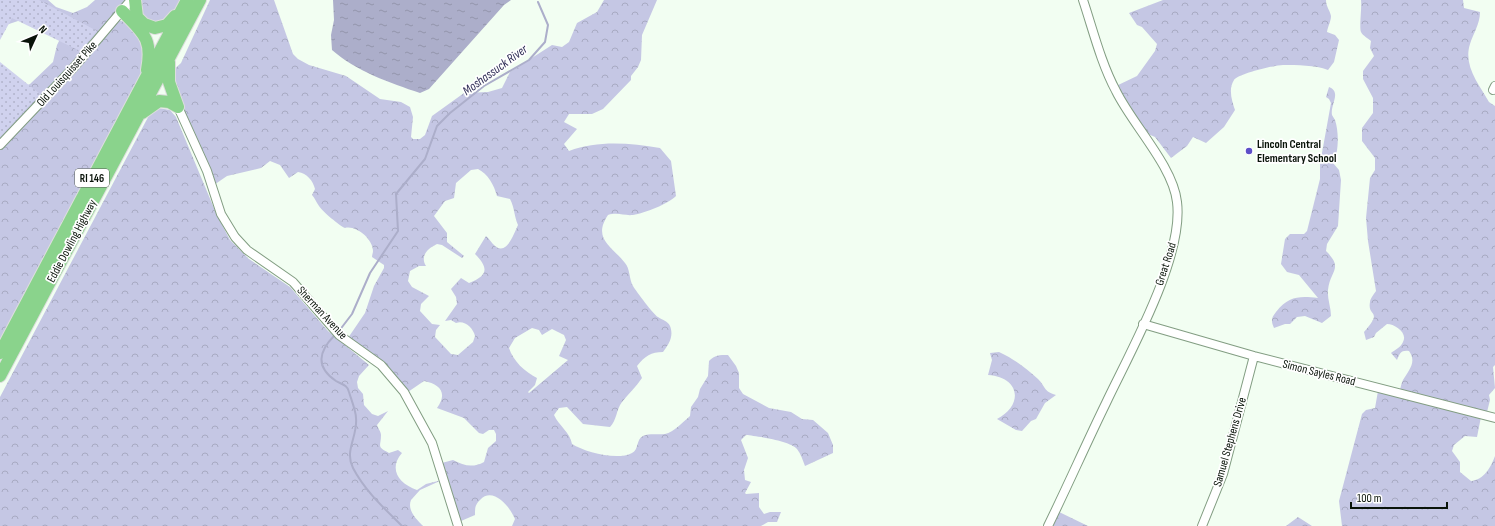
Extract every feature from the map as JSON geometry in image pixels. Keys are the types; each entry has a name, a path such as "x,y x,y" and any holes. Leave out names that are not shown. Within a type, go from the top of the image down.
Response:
{"highway":[{"name":"Eddie Dowling Highway","path":"0,376 200,0"},
{"name":"Eddie Dowling Highway","path":"0,353 186,2"},
{"path":"129,4 137,17 150,27 161,28 167,25 186,2"},
{"path":"129,4 148,43 150,56 144,82"},
{"path":"169,59 169,82 178,107"},
{"path":"140,115 159,101 169,102 178,107"}],"street":[{"name":"Great Road","path":"1048,526 1143,324 1169,259 1175,237 1177,201 1162,165 1115,89 1082,0"},
{"name":"Old Louisquisset Pike","path":"0,145 75,66 129,4"},
{"name":"Sherman Avenue","path":"178,107 207,171 225,223 235,237 247,250 293,282 342,338 381,365 404,392 432,443 458,526"},
{"name":"Simon Sayles Road","path":"1143,324 1254,356 1495,418"},
{"name":"Samuel Stephens Drive","path":"1202,526 1223,474 1254,356"}],"green space":[{"path":"0,0 48,0 56,7 73,13 87,7 95,0 186,0 172,19 153,28 129,3 117,20 130,23 144,45 146,65 0,353 0,76 18,89 30,84 53,62 57,45 64,31 45,12 0,27"},
{"path":"210,0 274,0 293,54 298,59 309,65 346,76 380,99 401,102 410,107 413,117 411,137 413,139 420,139 425,135 432,116 464,93 488,92 502,88 510,72 552,45 562,47 569,42 577,23 597,12 604,0 657,0 642,35 641,60 631,76 631,80 603,109 592,114 569,114 564,122 577,129 564,144 569,151 591,145 603,144 626,144 660,148 671,161 676,196 662,205 638,214 608,215 602,230 606,242 627,265 633,286 649,308 669,324 671,337 663,352 648,355 637,366 642,378 622,402 610,427 583,424 567,407 559,408 554,415 567,432 572,444 578,447 610,456 632,453 637,447 641,437 668,433 690,416 691,407 698,397 700,389 708,376 709,361 717,356 728,355 739,373 739,388 743,394 769,408 791,412 802,419 813,420 828,433 833,445 833,453 805,466 801,455 793,446 773,439 757,436 746,435 741,440 748,458 744,470 745,480 751,482 745,493 759,493 759,507 764,514 770,512 781,512 777,522 768,522 761,526 512,526 515,519 513,514 505,504 490,495 485,496 478,502 475,515 461,521 438,464 453,460 461,464 472,466 484,462 488,448 496,441 496,434 494,430 489,430 483,434 479,433 464,418 437,408 442,398 441,390 430,382 424,381 405,394 348,338 365,313 374,286 384,268 384,265 372,257 372,246 363,234 354,229 343,227 321,208 312,195 315,189 313,183 307,176 298,172 289,178 280,165 270,161 261,168 227,176 211,187 168,75 181,63","holes":["478,169 482,171 490,180 497,196 510,199 518,225 510,242 503,248 495,246 486,236 475,254 483,263 483,274 469,283 461,278 451,289 456,297 457,304 445,321 451,320 456,323 459,322 468,325 475,336 473,342 458,355 451,354 435,337 436,330 440,325 432,324 420,311 421,304 429,296 412,287 408,281 410,271 419,266 426,266 424,256 430,248 437,244 442,245 462,258 464,256 447,242 447,233 434,216 445,201 454,198 456,183 471,170","532,328 539,330 542,335 552,329 564,335 566,340 559,356 568,360 529,393 528,392 535,385 537,378 520,366 513,357 509,348 515,338"]},
{"path":"1163,0 1326,0 1331,16 1327,32 1335,35 1339,40 1334,62 1328,70 1312,66 1283,65 1273,66 1242,75 1234,80 1232,84 1231,91 1235,110 1224,127 1206,143 1193,137 1187,146 1171,158 1155,137 1148,134 1114,87 1137,76 1155,51 1157,44 1142,27 1137,25 1129,13"},
{"path":"1361,0 1463,0 1464,8 1480,12 1478,25 1468,52 1470,67 1477,82 1489,102 1495,106 1495,365 1493,367 1495,388 1489,395 1490,400 1486,416 1481,417 1477,437 1465,436 1454,445 1452,451 1460,462 1460,472 1471,481 1483,476 1495,456 1495,526 1342,526 1339,501 1362,414 1366,410 1375,408 1378,391 1399,395 1402,382 1410,369 1412,362 1409,351 1401,352 1397,360 1391,353 1401,345 1404,339 1404,335 1397,327 1387,324 1376,333 1374,337 1366,340 1364,332 1374,317 1370,307 1370,302 1376,291 1366,218 1370,178 1375,170 1375,158 1362,141 1362,128 1373,113 1373,98 1363,79 1363,71 1374,56 1370,48 1371,41 1363,35 1360,30"},
{"path":"1329,87 1335,92 1332,115 1335,120 1338,136 1337,148 1333,163 1339,170 1341,180 1338,226 1327,244 1326,251 1334,262 1335,266 1328,290 1331,316 1322,323 1305,316 1297,317 1290,324 1285,324 1274,328 1272,318 1285,303 1300,297 1318,298 1299,275 1287,272 1281,264 1285,239 1290,234 1304,234 1307,231 1320,179 1320,164 1331,103 1326,97"},
{"path":"158,108 170,110 176,117 216,213 230,240 249,259 290,287 328,331 369,365 359,376 357,382 358,388 363,394 364,405 372,414 378,416 388,411 377,425 381,434 380,446 389,453 398,450 402,453 396,465 396,470 401,480 405,484 417,490 426,484 442,480 420,490 411,500 411,511 423,526 0,526 0,397 146,121 151,112"},
{"path":"999,352 1024,367 1038,379 1047,390 1056,395 1045,403 1036,419 1031,421 1022,431 1016,430 997,419 1006,413 1011,406 1015,392 1007,381 999,377 988,375 992,360 990,353"},
{"path":"1055,510 1088,526 1046,526"},
{"path":"1298,517 1312,526 1286,526"}],"shaded area":[{"path":"0,0 39,0 97,31 80,51 12,18 0,40"},
{"path":"0,62 40,94 0,137"}],"water":[{"path":"333,0 511,0 504,5 429,89 420,93 385,81 362,70 332,50 331,35 334,20"}],"waterway":[{"name":"Moshassuck River","path":"339,331 352,314 370,273 398,231 396,194 425,159 437,126 450,113 484,86 529,60 545,42 548,25 538,2"},
{"name":"Moshassuck River","path":"334,336 325,347 322,365 329,376 347,388 356,415 356,425 350,456 353,468 369,492 402,526"}],"place":[{"name":"Lincoln Central Elementary School","path":"1249,151"}]}
